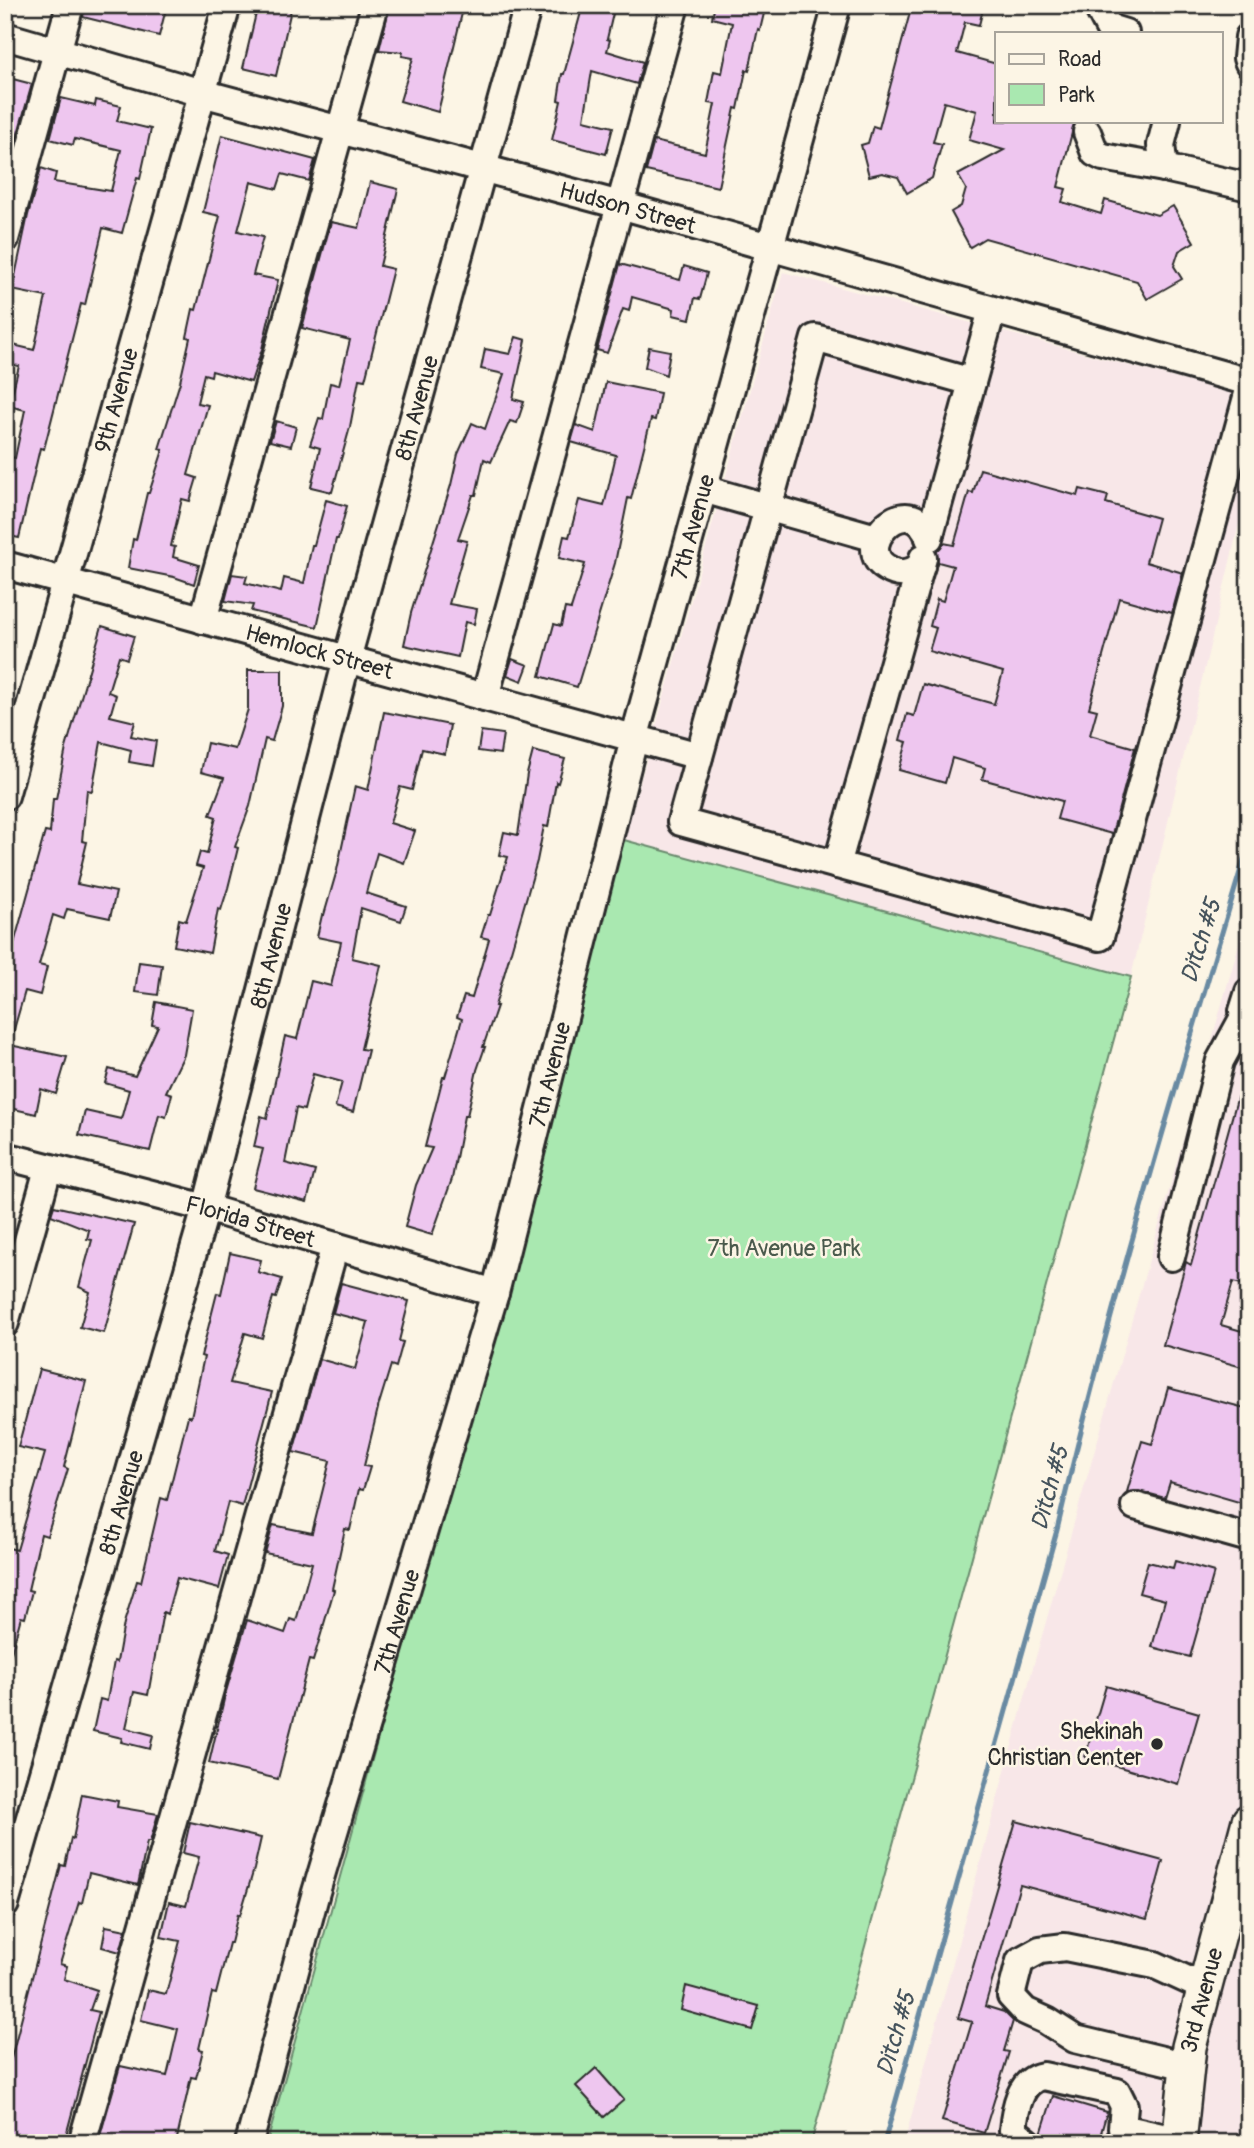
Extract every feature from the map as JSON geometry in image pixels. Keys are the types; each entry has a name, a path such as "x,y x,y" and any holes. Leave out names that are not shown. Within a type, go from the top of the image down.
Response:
{"main road":[{"name":"3rd Avenue","path":"1179,2142 1189,2047 1247,1831"}],"street":[{"path":"5,239 71,5"},
{"name":"9th Avenue","path":"5,796 227,5"},
{"path":"203,620 374,5"},
{"name":"8th Avenue","path":"5,1904 206,1208 347,659 528,5"},
{"path":"485,697 676,5"},
{"name":"7th Avenue","path":"249,2143 316,1892 495,1293 634,738 837,5"},
{"path":"1097,5 1109,28 1117,32"},
{"name":"Hudson Street","path":"5,36 202,93 621,205 1249,382"},
{"path":"1249,37 1249,64"},
{"path":"1164,169 1161,145 1167,122"},
{"path":"1087,132 1095,153 1103,157 1249,187"},
{"path":"837,864 992,310"},
{"path":"972,382 814,338 681,822 1100,937 1249,390"},
{"path":"703,489 876,538"},
{"path":"911,519 920,523 925,550 906,573 896,572 886,567 879,559 876,538 881,528 889,521 911,519"},
{"name":"Hemlock Street","path":"5,565 699,756"},
{"path":"1171,1257 1220,1061 1248,1010"},
{"name":"Florida Street","path":"5,1156 206,1208 495,1293"},
{"path":"5,1323 48,1168"},
{"path":"82,2143 335,1246"},
{"path":"1135,1506 1249,1538"},
{"path":"1187,2066 1075,2039 1025,2011 1011,1996 1020,1961 1040,1950 1065,1947 1156,1965 1205,1987"},
{"path":"1029,2143 1013,2130 1014,2119 1024,2086 1033,2078 1042,2076 1117,2092 1124,2106 1121,2135 1179,2142"}],"shaded area":[{"path":"783,272 1249,398 1249,482 1131,977 624,840"},
{"path":"1249,909 1249,2143 904,2143 1035,1660"}],"green space":[{"name":"7th Avenue Park","path":"624,840 1131,977 811,2143 267,2143"}],"building":[{"path":"85,5 167,5 159,36 83,17"},
{"path":"258,5 292,5 276,76 243,68"},
{"path":"390,5 446,5 463,9 438,112 400,101 413,58 402,56 403,52 379,50"},
{"path":"583,5 615,5 607,51 643,62 637,84 592,71 584,120 613,127 606,154 552,140 561,101 558,100 562,74"},
{"path":"715,5 766,5 749,71 746,70 738,109 735,108 718,187 646,171 654,141 705,153 715,104 708,103 714,71 722,73 732,23 712,18"},
{"path":"912,5 984,5 979,25 965,22 957,53 995,63 995,122 1075,122 1058,187 1066,189 1062,202 1101,214 1105,200 1157,215 1173,206 1194,242 1179,251 1174,266 1182,279 1147,299 1137,281 985,238 970,247 951,212 961,206 966,189 958,175 1004,150 969,140 977,111 944,102 933,142 942,144 932,178 907,193 898,177 882,173 869,176 861,145 868,143 873,126 879,128"},
{"path":"5,77 32,84 5,179"},
{"path":"61,98 95,106 96,100 121,106 117,121 151,129 140,179 137,178 122,233 103,228 85,305 81,304 44,449 40,448 19,538 5,535 5,480 11,457 15,458 25,410 9,406 19,366 5,363 5,343 34,350 46,297 12,290 28,215 41,168 56,173 54,182 111,191 121,150 75,139 73,145 50,139"},
{"path":"222,135 315,160 309,181 282,174 277,189 251,182 238,231 263,237 253,275 278,280 262,349 251,382 212,371 211,376 204,374 197,403 208,405 188,475 197,478 190,501 182,499 171,546 175,547 173,557 199,565 194,584 128,568 133,539 136,540 147,493 163,450 159,449 180,382 190,338 187,337 193,309 196,310 220,216 203,212"},
{"path":"370,182 398,189 380,266 393,269 365,380 359,379 350,427 332,492 311,487 320,448 310,445 319,418 323,419 330,383 339,385 350,340 302,328 331,222 359,228"},
{"path":"620,264 680,280 684,266 707,273 700,299 695,298 690,319 673,315 674,309 632,297 629,311 623,309 607,353 597,350"},
{"path":"516,337 526,340 513,399 524,402 517,423 510,421 491,462 484,459 476,495 473,495 458,539 467,541 449,604 477,609 474,624 465,622 458,657 404,645 458,454 472,423 485,429 504,374 481,369 485,349 510,354"},
{"path":"649,347 670,351 666,375 645,367"},
{"path":"606,382 660,393 655,420 651,419 631,499 628,498 615,563 577,687 540,676 554,624 561,626 565,608 571,609 585,564 559,558 564,536 569,537 579,500 604,506 616,455 571,442 576,425 595,432"},
{"path":"276,421 296,427 291,446 270,441"},
{"path":"980,469 1078,496 1080,489 1108,496 1106,503 1158,518 1146,562 1183,573 1172,613 1119,598 1089,708 1097,710 1090,735 1135,748 1112,834 1057,819 1062,801 982,779 985,768 952,758 945,783 899,770 907,742 900,740 907,714 914,716 923,684 994,704 1003,672 929,651 936,628 930,626 937,599 943,601 953,566 938,562 937,551 944,543 954,545 969,492 973,493"},
{"path":"326,500 347,506 336,539 317,627 251,611 253,605 225,601 232,574 247,576 245,583 281,592 284,578 304,583"},
{"path":"102,626 134,636 127,659 119,656 108,692 116,695 110,716 135,722 131,736 156,741 152,766 129,762 131,750 101,742 92,791 87,790 82,841 87,842 77,884 116,892 110,918 67,909 64,919 53,915 39,965 47,967 40,995 25,991 10,1043 5,1043 5,965 7,957 10,958 45,832 50,833 53,799 56,799 66,748"},
{"path":"512,659 528,665 522,681 507,675"},
{"path":"248,670 282,670 282,706 272,741 265,739 250,806 235,847 238,848 228,888 221,910 218,909 210,953 174,946 179,919 186,921 203,868 196,866 200,852 207,854 216,817 210,815 224,778 201,772 207,743 235,749 248,709"},
{"path":"384,712 450,725 445,754 422,749 412,790 400,787 390,823 415,831 404,863 377,853 366,893 406,906 401,921 361,908 352,958 381,965 361,1049 368,1050 353,1112 335,1107 342,1082 313,1074 304,1110 296,1108 285,1163 315,1171 307,1202 253,1188 263,1149 254,1147 261,1116 267,1118 285,1036 297,1039 311,981 331,986 341,942 317,937 337,870 355,786 368,790"},
{"path":"481,731 503,734 500,754 478,751"},
{"path":"533,751 565,759 558,783 556,782 548,827 544,826 497,1006 483,1047 467,1116 464,1116 452,1179 432,1235 405,1227 416,1185 432,1148 425,1147 443,1077 462,1019 457,1017 464,996 472,998 489,939 481,937 508,857 499,855 504,832 518,835"},
{"path":"139,962 162,965 158,995 135,992"},
{"path":"156,1002 192,1009 184,1055 166,1092 172,1094 166,1117 159,1115 150,1151 79,1135 85,1111 121,1119 129,1090 105,1083 109,1069 135,1076 158,1026 152,1025"},
{"path":"5,1044 67,1057 56,1094 41,1089 36,1114 5,1107"},
{"path":"1244,1074 1249,1075 1249,1275 1246,1285 1233,1282 1221,1325 1249,1333 1249,1369 1163,1345 1186,1262 1191,1265"},
{"path":"54,1206 134,1224 104,1333 80,1327 90,1292 79,1287 92,1240 87,1239 89,1230 51,1215"},
{"path":"230,1253 261,1260 258,1272 282,1279 276,1298 273,1297 262,1338 245,1333 230,1383 272,1392 242,1506 228,1502 215,1551 228,1555 219,1589 177,1578 167,1614 163,1612 148,1695 134,1692 126,1728 153,1735 150,1749 93,1731 100,1699 107,1701 124,1623 137,1581 141,1582 161,1498 167,1500 188,1416 191,1417 204,1357 201,1356 217,1293 221,1294"},
{"path":"341,1283 409,1301 399,1341 403,1342 396,1367 391,1365 364,1466 370,1467 363,1490 359,1489 350,1530 345,1529 332,1589 334,1590 313,1661 309,1660 278,1779 209,1763 247,1620 285,1633 290,1619 296,1621 312,1563 265,1553 273,1525 312,1533 330,1461 293,1452 319,1359 355,1369 368,1322 333,1313"},
{"path":"39,1369 86,1381 64,1467 68,1469 47,1536 41,1534 28,1590 32,1591 25,1618 21,1617 10,1657 5,1656 5,1547 17,1550 45,1453 18,1447"},
{"path":"1168,1388 1249,1409 1249,1505 1170,1482 1165,1498 1139,1491 1127,1492 1142,1441 1152,1444"},
{"path":"1175,1561 1214,1572 1190,1657 1152,1647 1165,1600 1139,1593 1148,1562 1173,1568"},
{"path":"1106,1686 1199,1713 1178,1784 1085,1757"},
{"path":"82,1794 118,1801 117,1807 158,1814 150,1842 147,1842 138,1885 89,1873 82,1903 79,1902 60,1964 67,1966 64,1979 97,1990 90,2010 99,2012 64,2143 5,2143 5,2082 61,1865 65,1866 71,1838 73,1839"},
{"path":"1016,1821 1163,1861 1147,1919 1020,1885 985,2006 1004,2012 1013,2021 1004,2051 1009,2052 984,2133 942,2121 972,2022 958,2018"},
{"path":"190,1822 261,1838 216,1994 212,1993 199,2049 203,2050 196,2078 191,2077 176,2143 98,2143 120,2066 167,2076 178,2029 141,2020 148,1990 166,1994 180,1941 161,1937 169,1902 186,1906 199,1857 183,1853"},
{"path":"106,1926 126,1930 120,1952 102,1947"},
{"path":"686,1986 759,2006 752,2030 681,2010"},
{"path":"596,2068 624,2100 604,2117 576,2086"},
{"path":"1053,2096 1107,2112 1098,2143 1051,2143 1052,2140 1044,2138 1041,2134"}],"waterway":[{"name":"Ditch #5","path":"884,2143 1057,1530 1124,1270 1249,842"}],"place":[{"name":"Shekinah Christian Center","path":"1157,1744"}]}
